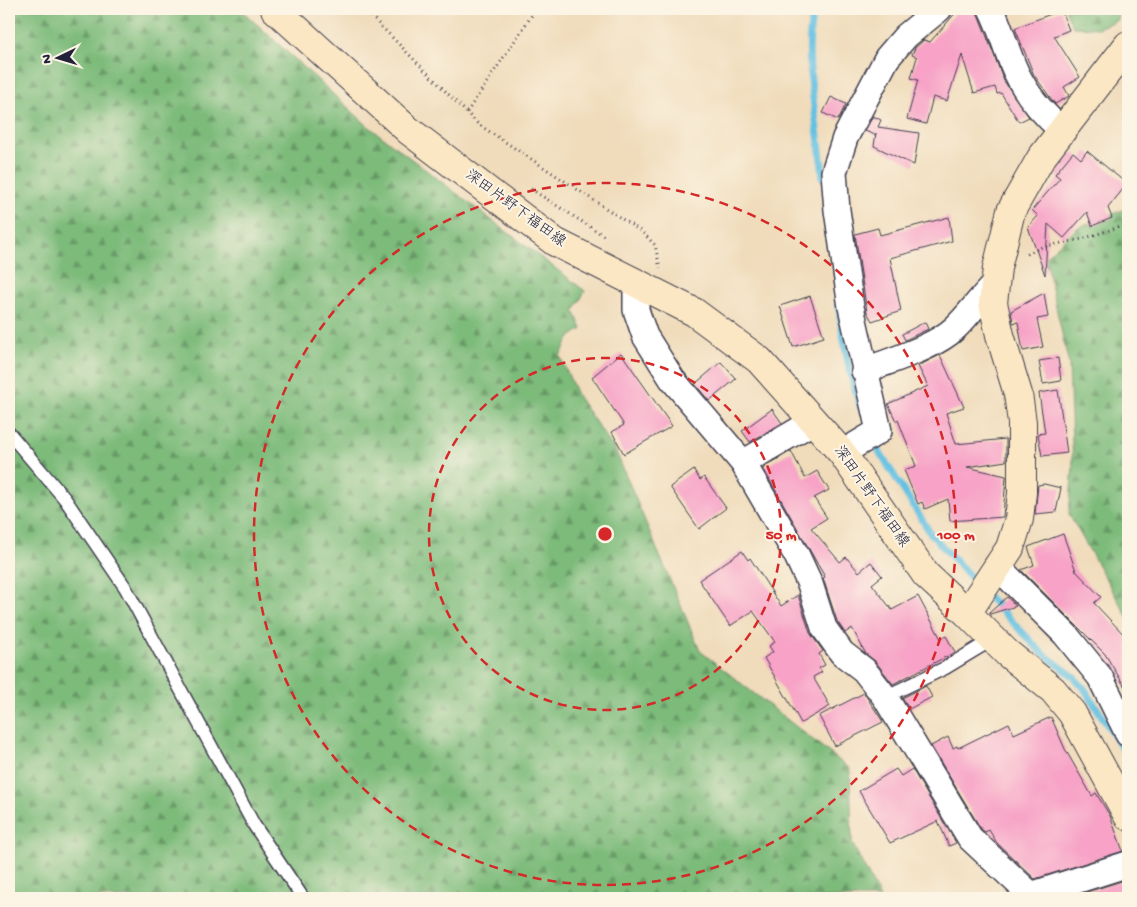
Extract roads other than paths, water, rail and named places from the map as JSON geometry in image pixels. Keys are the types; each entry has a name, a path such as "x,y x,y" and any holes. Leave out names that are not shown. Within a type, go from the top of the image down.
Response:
{"main road":[{"name":"深田片野下福田線","path":"275,9 416,136 555,242 644,275 758,360 842,453 926,575 993,639 1053,690 1072,713 1128,816"},
{"path":"967,613 1010,548 1019,519 1023,460 1018,394 1000,335 993,303 996,277 1011,211 1041,158 1128,45"}],"street":[{"path":"842,453 879,431 851,307 837,210 834,172 846,138 887,58 906,36 939,9"},
{"path":"991,9 1000,26 1006,46 1021,81 1043,114 1063,131"},
{"path":"644,275 636,310 644,336 672,379 743,463 797,556 810,584 824,628 842,653 864,670 885,697 970,838 1032,897 1128,864"},
{"path":"864,371 940,339 955,328 996,277"},
{"path":"743,463 814,421"},
{"path":"997,566 1065,634 1100,677 1128,734"}],"lane":[{"path":"9,433 64,499 125,587 254,825 303,898"},
{"path":"885,697 945,668 993,639"}],"waterway":[{"path":"814,9 810,27 810,69 823,177"},
{"path":"838,304 851,373 863,413"},
{"path":"874,439 880,453 931,534 979,586"},
{"path":"986,594 1041,652 1073,676 1084,688 1128,757"}]}
